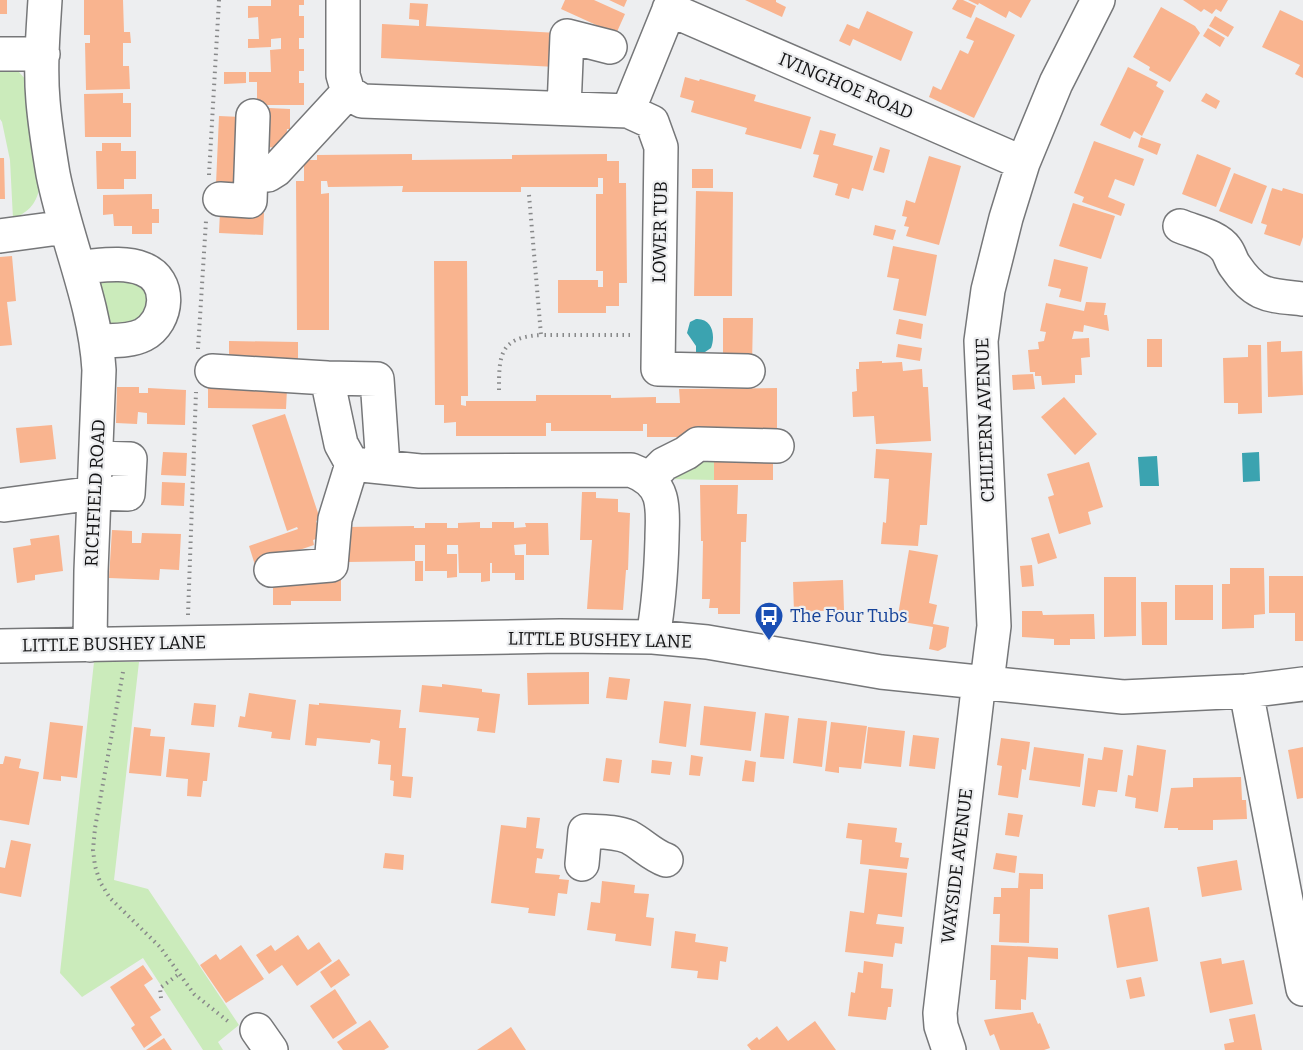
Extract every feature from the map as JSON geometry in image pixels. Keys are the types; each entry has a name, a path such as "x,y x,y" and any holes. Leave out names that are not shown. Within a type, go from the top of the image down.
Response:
{"street":[{"name":"RICHFIELD ROAD","path":"45,0 42,100 53,174 97,341 99,393 95,493 104,645"},
{"path":"343,0 343,75 348,92 362,100 628,111 671,5"},
{"name":"CHILTERN AVENUE","path":"983,681 994,616 981,341 993,269 1023,163 1056,83 1098,0"},
{"name":"IVINGHOE ROAD","path":"671,5 1023,163"},
{"path":"564,108 567,36 610,47"},
{"path":"0,54 42,54"},
{"path":"251,173 268,175 276,170 348,92"},
{"name":"LOWER TUB","path":"628,111 652,122 661,147 658,369 748,371"},
{"path":"212,196 250,201 253,116"},
{"path":"1180,226 1214,240 1226,248 1234,265 1253,289 1272,296 1303,299"},
{"path":"0,236 66,227"},
{"path":"79,267 114,264 145,269 161,283 165,295 159,319 143,335 127,340 97,341"},
{"path":"202,371 377,379 368,465 335,519 331,566 271,570"},
{"path":"327,378 341,444 368,465 420,471 631,470 649,479 660,495 663,512 660,600 653,637"},
{"path":"649,479 664,465 698,444 777,446"},
{"path":"4,505 95,493"},
{"name":"LITTLE BUSHEY LANE","path":"0,646 560,636 653,637 707,642 881,672 1123,697 1246,691 1303,684"},
{"name":"WAYSIDE AVENUE","path":"948,1050 940,1013 983,681"},
{"path":"1246,691 1303,989"},
{"path":"582,864 585,831 615,833 628,837 657,857 666,860"}],"path":[{"path":"187,643 212,196 219,0"},
{"path":"529,195 541,335"},
{"path":"499,390 499,360 503,352 514,341 541,335 658,334"},
{"path":"104,645 124,668 95,828 93,850 100,882 110,898 160,947 194,994 239,1030 264,1040"},
{"path":"161,998 160,988 179,974"}],"green space":[{"path":"0,70 19,72 26,80 26,105 40,185 32,206 13,219 10,160 0,119"},
{"path":"108,275 151,287 147,322 109,327 95,289 99,281"},
{"path":"714,458 714,480 670,479 673,468"},
{"path":"94,662 139,662 114,880 148,889 239,1025 218,1042 223,1050 203,1050 143,958 82,997 60,973"}],"water":[{"path":"696,319 706,321 713,333 711,348 705,352 696,353 696,346 687,333 690,322"},
{"path":"1259,452 1260,481 1243,482 1242,453"},
{"path":"1157,456 1159,486 1140,486 1138,457"}],"building":[{"path":"0,0 7,0 7,14 0,14"},
{"path":"84,0 123,0 124,32 130,32 131,43 123,43 123,66 129,66 130,89 86,90 85,43 90,43 90,35 84,35"},
{"path":"271,0 304,0 304,5 299,5 299,16 304,16 304,38 299,38 299,49 304,49 304,71 299,71 299,83 304,83 304,105 257,105 257,82 249,82 249,72 271,72 270,50 281,49 281,38 271,39 271,47 248,48 248,39 259,39 258,17 248,18 248,6 271,6"},
{"path":"565,0 594,0 625,14 616,34 561,9"},
{"path":"609,0 627,0 624,7"},
{"path":"745,0 776,0 786,7 782,17"},
{"path":"957,0 963,0 976,6 971,18 952,9"},
{"path":"968,0 1031,0 1021,18 1009,11 1006,18 979,3 978,5"},
{"path":"1183,0 1228,0 1221,12 1216,9 1212,14 1204,9 1201,12"},
{"path":"410,3 428,4 426,26 558,33 556,67 381,58 382,24 419,26 419,20 409,19"},
{"path":"1161,7 1195,26 1200,33 1170,82 1149,70 1150,67 1133,57"},
{"path":"1280,10 1303,21 1303,78 1295,74 1300,65 1262,47"},
{"path":"867,11 913,32 901,61 853,39 850,46 839,41 847,24 859,29"},
{"path":"1215,16 1234,27 1228,37 1209,26"},
{"path":"976,17 1015,35 974,118 929,97 933,86 941,90 960,50 968,54 974,41 966,38"},
{"path":"1208,28 1225,38 1220,47 1203,36"},
{"path":"1128,67 1158,82 1156,86 1164,91 1142,136 1134,131 1130,139 1100,125"},
{"path":"224,72 246,72 246,83 224,84"},
{"path":"685,77 756,95 754,101 811,117 801,149 745,134 747,128 691,112 694,101 680,97"},
{"path":"123,93 123,103 131,103 131,137 85,137 84,94"},
{"path":"1206,93 1220,101 1216,109 1201,101"},
{"path":"269,108 290,109 290,129 287,129 286,148 264,147"},
{"path":"219,116 241,117 239,185 216,184"},
{"path":"820,130 836,134 833,145 873,156 863,191 852,188 849,199 835,195 838,184 813,177 819,155 813,154"},
{"path":"1141,137 1161,144 1157,155 1138,147"},
{"path":"1094,141 1144,159 1134,186 1115,179 1108,197 1125,204 1121,216 1082,202 1084,197 1074,193"},
{"path":"102,143 121,143 121,151 136,151 136,179 124,179 124,189 97,189 96,151 102,151"},
{"path":"880,147 890,150 884,173 873,170"},
{"path":"412,154 412,160 512,159 512,155 607,154 607,161 619,161 619,183 626,183 627,283 619,283 619,306 606,306 606,313 558,313 558,280 598,280 598,287 603,287 603,271 596,271 596,194 603,194 603,178 598,178 598,187 521,187 521,192 402,192 403,186 328,187 327,181 321,181 321,194 329,193 329,330 297,330 296,181 304,181 304,160 317,160 317,155"},
{"path":"1197,154 1231,168 1216,207 1182,194"},
{"path":"929,156 961,166 939,245 906,236 909,227 904,226 907,217 902,216 906,200 915,203"},
{"path":"0,158 4,158 5,199 0,199"},
{"path":"692,169 713,169 713,188 692,188"},
{"path":"1234,173 1267,186 1252,224 1219,211"},
{"path":"1272,188 1282,191 1283,188 1303,194 1303,237 1300,246 1264,234 1267,225 1261,223"},
{"path":"696,191 733,192 732,296 694,296"},
{"path":"152,194 152,209 159,209 159,223 152,223 152,234 132,234 132,226 114,226 113,214 103,215 103,195"},
{"path":"1073,203 1115,216 1101,259 1059,246"},
{"path":"220,211 264,213 263,235 219,233"},
{"path":"875,225 896,230 893,240 873,235"},
{"path":"893,246 937,255 926,316 893,310 899,279 887,277"},
{"path":"12,256 16,301 7,302 12,345 0,346 0,257"},
{"path":"1054,259 1088,267 1081,302 1059,297 1061,289 1048,286"},
{"path":"434,261 467,261 468,396 461,396 461,405 466,406 466,401 536,401 536,395 656,397 656,403 680,403 679,389 777,388 777,432 647,437 647,424 643,424 643,431 551,431 551,423 546,423 546,436 456,436 456,422 444,423 444,405 435,405"},
{"path":"1086,302 1106,303 1104,315 1107,315 1109,331 1084,325 1083,332 1074,331 1072,339 1089,338 1090,357 1081,358 1082,375 1075,375 1075,383 1042,385 1041,376 1035,376 1035,372 1030,372 1028,350 1039,349 1038,342 1044,341 1046,332 1040,331 1046,303 1084,311"},
{"path":"723,318 753,318 752,364 723,364"},
{"path":"899,319 923,324 921,339 896,334"},
{"path":"1147,339 1162,339 1162,367 1147,367"},
{"path":"229,341 298,342 298,364 229,363"},
{"path":"1281,341 1281,352 1302,351 1303,395 1268,397 1267,342"},
{"path":"898,344 922,348 920,361 896,357"},
{"path":"1248,345 1261,345 1262,413 1238,414 1238,403 1224,403 1223,358 1248,357"},
{"path":"882,361 882,363 902,362 903,371 922,369 923,387 928,387 931,441 876,444 874,416 853,417 852,392 857,391 856,369 859,369 859,362"},
{"path":"1033,374 1035,389 1013,390 1012,375"},
{"path":"117,387 139,387 139,393 148,393 148,388 186,390 185,425 147,424 147,413 138,412 137,424 116,423"},
{"path":"208,388 287,389 286,409 208,408"},
{"path":"1064,397 1097,434 1075,455 1041,417"},
{"path":"285,414 320,519 316,521 322,537 313,540 314,545 255,565 249,546 298,529 297,527 287,531 252,425"},
{"path":"52,425 56,459 20,463 16,428"},
{"path":"876,449 932,453 927,525 920,525 918,546 881,544 883,522 886,523 889,479 874,478"},
{"path":"163,452 187,453 186,476 161,475"},
{"path":"714,458 773,458 773,480 714,480"},
{"path":"1089,462 1103,507 1088,512 1091,524 1059,534 1048,497 1054,495 1047,474"},
{"path":"162,482 185,483 184,506 161,505"},
{"path":"700,485 738,485 737,514 747,514 746,542 741,542 740,614 718,614 718,608 709,608 710,599 702,599 703,541 701,541"},
{"path":"582,492 596,492 596,498 618,499 618,512 630,513 628,570 626,570 623,610 587,609 592,540 580,540"},
{"path":"480,522 480,528 492,528 492,522 514,522 514,528 526,527 525,523 548,523 549,555 526,555 526,544 514,545 515,555 524,555 524,580 515,580 515,573 492,573 492,563 490,563 490,581 481,582 481,573 459,573 458,545 447,545 447,554 457,554 457,577 447,578 447,571 425,571 425,545 415,545 415,561 347,562 347,527 414,526 414,528 425,528 425,523 447,523 447,528 458,528 458,523"},
{"path":"112,530 132,531 132,543 141,543 142,533 181,534 179,570 160,569 159,580 109,578"},
{"path":"1049,533 1057,558 1038,564 1031,538"},
{"path":"59,535 63,571 35,575 35,580 17,583 13,548 31,545 30,539"},
{"path":"909,550 938,555 929,603 937,605 933,624 949,627 946,647 938,651 929,649 933,627 897,621"},
{"path":"415,561 423,561 423,581 415,581"},
{"path":"1032,565 1034,586 1022,587 1020,566"},
{"path":"1230,568 1264,568 1265,614 1254,615 1254,628 1222,629 1222,584 1230,584"},
{"path":"1269,576 1303,576 1303,641 1295,641 1295,613 1269,613"},
{"path":"1104,577 1136,577 1136,636 1104,637"},
{"path":"291,579 341,579 341,601 291,601 291,605 273,605 273,583"},
{"path":"843,580 844,610 794,612 793,582"},
{"path":"1175,585 1213,585 1213,620 1175,620"},
{"path":"1141,602 1167,602 1167,645 1142,645"},
{"path":"1022,611 1042,611 1043,615 1094,614 1095,639 1070,639 1070,645 1054,645 1054,639 1022,637"},
{"path":"589,672 589,704 528,705 527,673"},
{"path":"609,677 630,679 627,700 606,698"},
{"path":"442,684 482,689 482,692 500,694 495,733 477,731 479,718 419,712 422,685 442,687"},
{"path":"249,693 296,700 290,740 271,738 272,732 238,727 240,716 245,717"},
{"path":"664,701 691,704 686,747 659,743"},
{"path":"194,703 216,705 214,727 191,725"},
{"path":"319,703 401,710 399,728 406,728 402,776 413,777 411,798 393,796 394,781 390,780 391,765 378,764 380,741 371,739 370,743 317,738 316,746 305,745 309,704 319,705"},
{"path":"704,706 756,712 751,751 700,745"},
{"path":"765,713 789,716 784,759 760,757"},
{"path":"798,718 827,721 822,767 793,763"},
{"path":"50,722 83,726 77,778 61,776 61,781 43,779"},
{"path":"831,722 867,726 861,769 839,767 839,773 825,771"},
{"path":"134,727 151,729 150,736 165,737 161,776 129,773"},
{"path":"868,727 905,731 901,767 864,763"},
{"path":"913,735 939,738 935,769 909,766"},
{"path":"1001,738 1030,742 1026,770 1022,769 1018,798 998,795 1002,766 997,765"},
{"path":"1137,745 1166,750 1158,812 1135,808 1136,798 1125,796 1128,775 1133,776"},
{"path":"1034,747 1084,754 1080,787 1029,780"},
{"path":"1104,747 1123,750 1117,792 1098,790 1095,807 1082,805 1088,758 1102,760"},
{"path":"1303,747 1303,798 1297,799 1288,750"},
{"path":"169,749 210,753 207,781 203,781 201,797 187,796 188,779 166,777"},
{"path":"691,755 703,757 700,776 689,775"},
{"path":"5,756 21,759 19,768 39,772 29,825 0,820 0,764 3,764"},
{"path":"606,758 622,760 619,783 603,781"},
{"path":"652,760 672,762 670,775 651,773"},
{"path":"745,760 756,762 754,782 742,781"},
{"path":"1241,777 1242,800 1246,800 1247,819 1213,820 1213,830 1164,828 1171,788 1193,787 1193,778"},
{"path":"1008,813 1023,815 1019,837 1005,835"},
{"path":"527,817 540,818 536,848 544,849 542,859 537,858 535,873 560,875 559,879 569,880 567,894 558,893 555,916 528,913 529,908 491,903 501,825 526,828"},
{"path":"848,823 897,828 895,842 902,843 900,857 909,858 907,869 860,864 862,840 846,838"},
{"path":"11,840 31,844 21,897 0,893 0,867 5,868"},
{"path":"385,853 404,855 403,870 383,868"},
{"path":"996,853 1017,856 1015,873 993,869"},
{"path":"1237,860 1242,890 1202,897 1197,867"},
{"path":"869,869 907,873 902,917 878,914 876,924 904,927 902,944 895,943 893,957 845,952 850,911 864,913"},
{"path":"1019,873 1043,874 1043,889 1030,889 1029,943 999,942 1000,914 993,914 994,897 1001,897 1001,888 1018,888"},
{"path":"602,881 635,885 634,893 649,894 646,917 654,918 651,946 615,941 616,934 587,930 591,902 600,903"},
{"path":"1149,907 1158,961 1117,968 1108,915"},
{"path":"675,931 696,934 695,942 728,947 726,962 720,961 718,980 697,978 698,971 671,968"},
{"path":"298,935 308,950 319,942 332,961 297,986 282,965 269,974 256,955 271,945 275,951"},
{"path":"241,945 264,979 226,1003 200,965 216,954 220,960"},
{"path":"991,945 1058,948 1058,959 1028,957 1026,1000 1021,999 1021,1010 995,1009 996,980 990,980"},
{"path":"1221,958 1222,964 1244,960 1253,1004 1210,1013 1200,962"},
{"path":"339,959 350,975 331,988 320,972"},
{"path":"864,961 883,964 881,988 893,989 891,1007 888,1007 886,1020 848,1016 851,992 855,993 858,972 863,973"},
{"path":"143,965 153,979 144,985 161,1010 150,1017 162,1035 144,1048 131,1028 135,1025 110,987"},
{"path":"1141,977 1145,996 1130,999 1126,980"},
{"path":"335,989 357,1023 333,1039 310,1006"},
{"path":"1033,1012 1050,1048 1000,1050 994,1034 990,1036 984,1020"},
{"path":"1255,1014 1262,1050 1225,1050 1224,1044 1234,1042 1229,1019"},
{"path":"370,1020 389,1047 384,1050 343,1050 337,1042"},
{"path":"815,1021 836,1050 751,1050 747,1045 757,1037 759,1040 777,1026 788,1041"},
{"path":"511,1027 526,1050 477,1050"},
{"path":"164,1038 172,1050 146,1050"}],"place":[{"name":"The Four Tubs","path":"769,642"}]}
